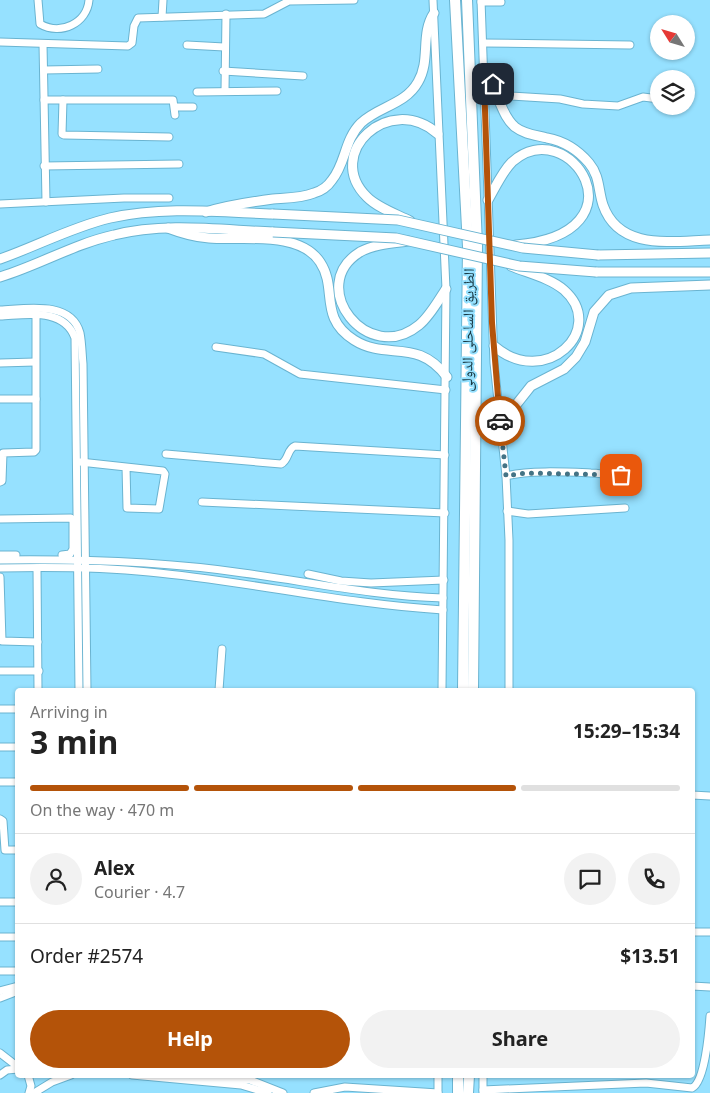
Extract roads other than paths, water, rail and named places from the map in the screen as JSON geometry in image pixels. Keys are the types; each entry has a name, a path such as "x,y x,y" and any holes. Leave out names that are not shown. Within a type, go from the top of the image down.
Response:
{"highway":[{"name":"الطريق الساحلى الدولى","path":"456,0 468,247 463,688"},
{"name":"الطريق الساحلى الدولى","path":"467,0 477,246 473,688"},
{"path":"458,1078 458,1093"},
{"path":"468,1093 469,1078"}],"main road":[{"path":"206,212 247,202 310,195 326,186 338,170 347,143 356,128 371,115 401,101 418,82 425,61 426,31 434,12"},
{"path":"484,80 495,91 504,115 515,126 528,134 566,144 589,163 597,175 606,214 622,232 638,239 650,241 710,240"},
{"path":"414,223 375,204 363,193 357,183 354,168 355,153 360,143 376,126 397,119 419,122 438,134"},
{"path":"488,200 506,169 518,158 533,151 555,152 574,163 582,172 588,188 585,211 580,221 572,230 544,240 506,245"},
{"path":"0,259 75,228 111,218 152,211 373,218 414,223 506,245 557,253 598,255 710,253"},
{"path":"168,228 201,237 283,241 304,247 315,256 323,268 331,311 347,334 373,348 419,354 434,363 447,377"},
{"path":"0,277 103,237 140,230 168,228 363,235 411,240 502,263 554,270 710,272"},
{"path":"411,240 368,248 353,258 343,273 340,282 340,300 349,319 361,329 375,335 391,336 406,333 419,325 446,289"},
{"path":"494,346 504,354 521,361 534,362 554,358 562,353 572,341 577,326 577,311 570,297 559,286 502,263"},
{"path":"500,424 531,386 564,368 576,357 585,342 594,312 609,295 631,288 710,285"}],"street":[{"path":"38,0 40,24 64,27 72,26 83,18 88,0"},
{"path":"162,17 163,0"},
{"path":"0,42 128,46 132,43 137,19 264,14 289,1 354,0"},
{"path":"433,0 446,289 447,377 442,688"},
{"path":"501,2 481,1 494,346 506,476 510,569 509,688"},
{"path":"225,91 224,47 226,14"},
{"path":"483,43 630,45"},
{"path":"43,44 46,202"},
{"path":"187,45 224,47"},
{"path":"44,70 98,69"},
{"path":"224,71 304,76"},
{"path":"484,80 513,96 618,106 643,96 650,97"},
{"path":"197,92 277,91"},
{"path":"44,100 173,100 176,107 175,115"},
{"path":"63,100 62,134 64,136 169,137"},
{"path":"176,107 193,107"},
{"path":"44,166 179,164"},
{"path":"0,204 168,198"},
{"path":"0,310 36,312 56,317 69,326 75,338 79,364 80,688"},
{"path":"0,316 36,312"},
{"path":"0,482 2,480 3,453 34,452 36,450 36,312"},
{"path":"216,347 264,354 300,374 446,390"},
{"path":"0,363 35,362"},
{"path":"0,399 36,399"},
{"path":"166,454 281,464 295,446 446,455"},
{"path":"80,462 126,467 165,472 159,509 127,508 126,467"},
{"path":"0,560 59,557 72,552 76,535 80,462"},
{"path":"506,476 525,473 590,473 615,476 626,473"},
{"path":"202,502 445,513"},
{"path":"507,511 528,514 625,508"},
{"path":"0,519 69,518 73,521 81,559"},
{"path":"0,555 151,562 403,596 443,598"},
{"path":"150,572 151,562"},
{"path":"0,568 81,568 150,572 402,607 443,610"},
{"path":"37,568 38,688"},
{"path":"81,568 87,688"},
{"path":"308,574 351,582 371,583 444,580"},
{"path":"0,577 2,641 38,642"},
{"path":"402,607 403,596"},
{"path":"427,609 428,598"},
{"path":"219,688 222,649"},
{"path":"0,671 39,671"},
{"path":"0,709 15,709"},
{"path":"0,747 15,747"},
{"path":"0,782 15,782"},
{"path":"695,795 710,796"},
{"path":"0,819 2,821 6,850 15,850"},
{"path":"0,902 15,902"},
{"path":"695,932 710,932"},
{"path":"0,937 15,937"},
{"path":"0,971 15,971"},
{"path":"695,986 710,987"},
{"path":"0,991 15,987"},
{"path":"0,998 15,992"},
{"path":"483,1078 482,1092 646,1083 696,1087 701,1077 710,1016"},
{"path":"0,1053 15,1066"},
{"path":"0,1075 15,1069"},
{"path":"29,1078 31,1086 30,1093"},
{"path":"34,1093 63,1078"},
{"path":"182,1078 241,1085 268,1093"},
{"path":"229,1078 250,1080 283,1093"},
{"path":"314,1093 332,1089 438,1093 438,1078"}]}
